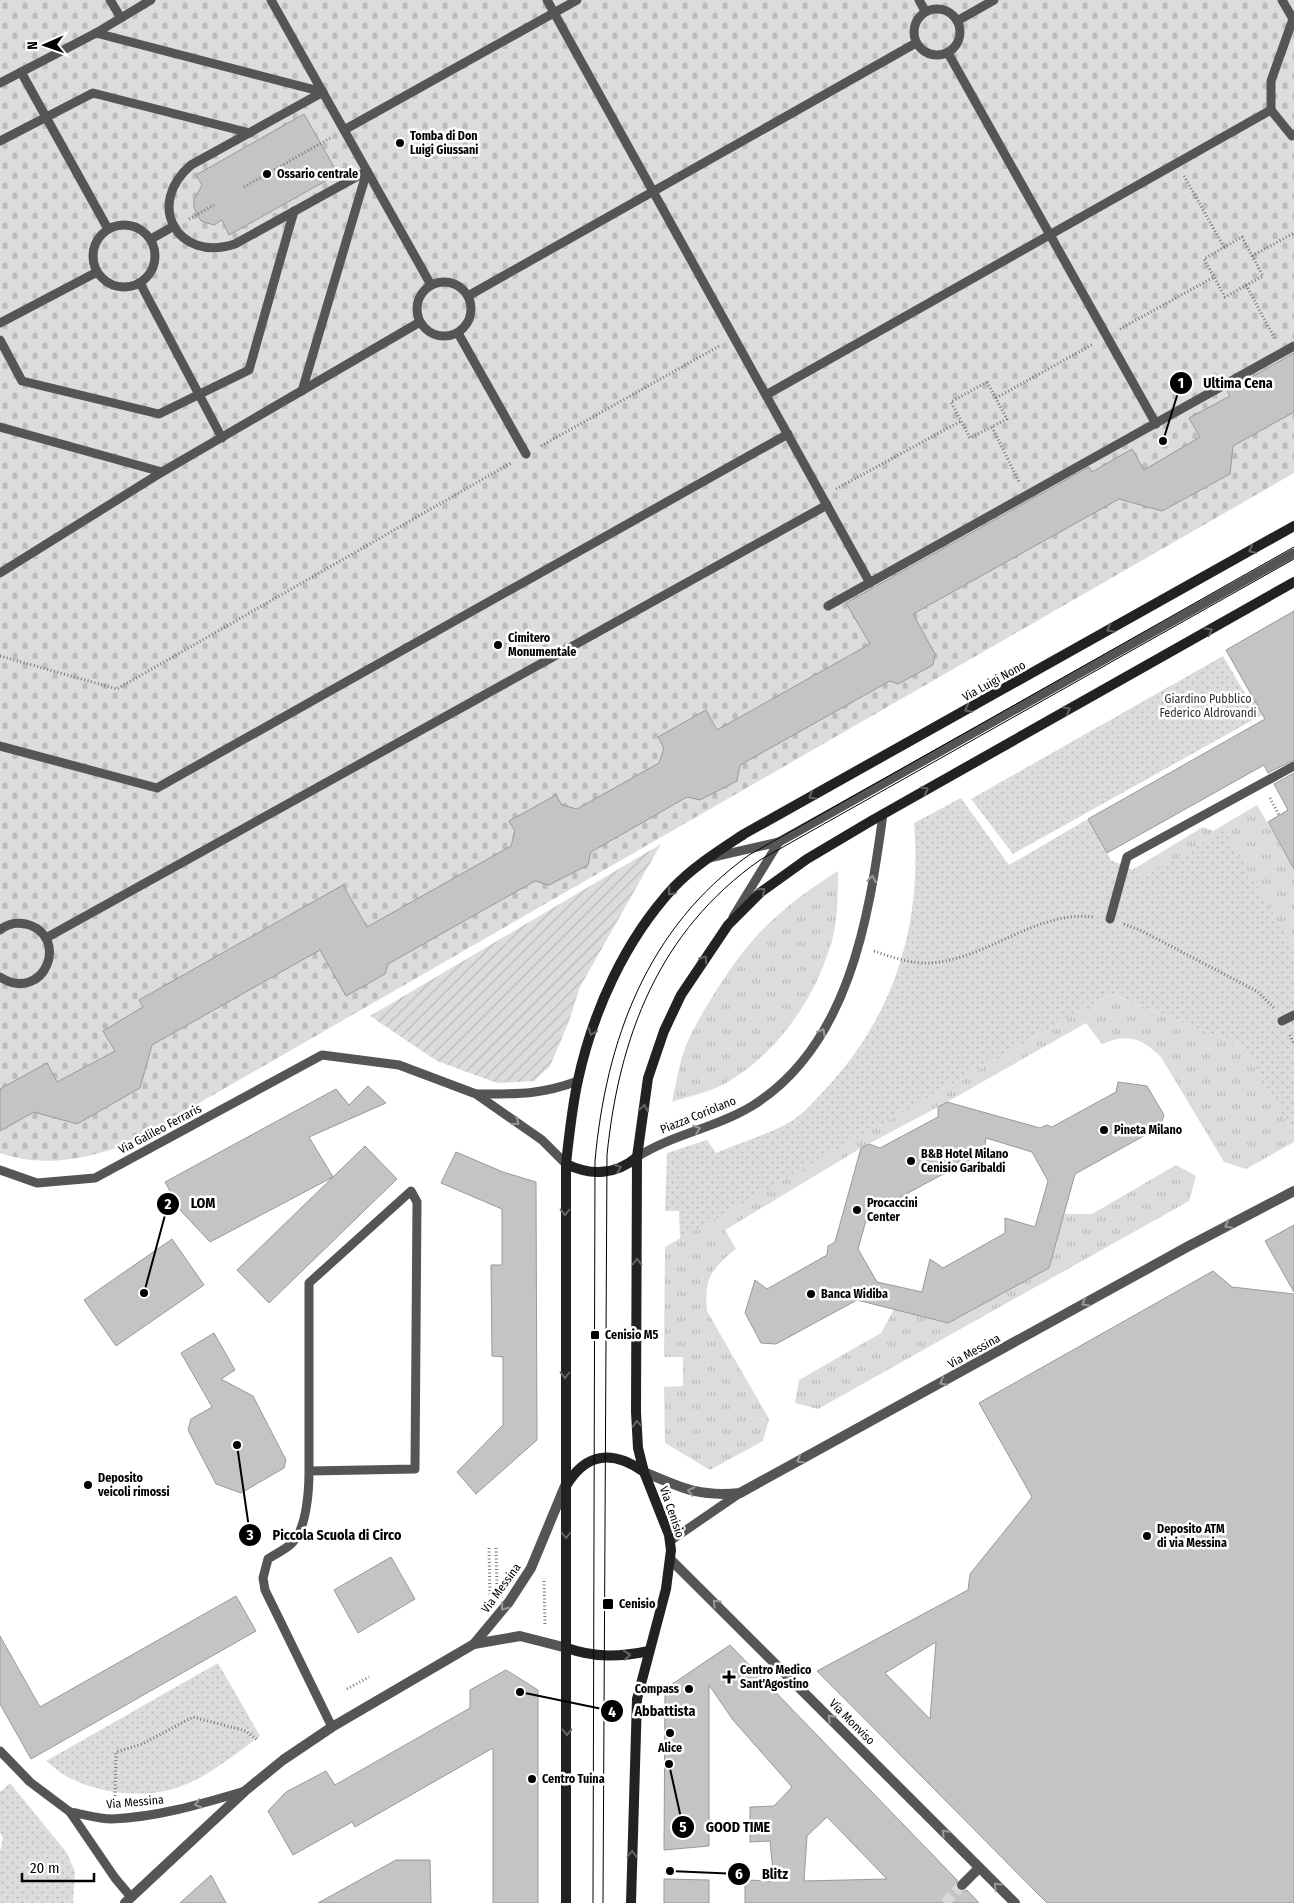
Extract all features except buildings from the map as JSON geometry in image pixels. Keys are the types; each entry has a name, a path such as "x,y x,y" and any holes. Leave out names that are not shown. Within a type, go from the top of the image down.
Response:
{"main road":[{"name":"Via Luigi Nono","path":"707,859 744,834 1294,526"},
{"path":"728,926 774,881 883,814 1294,582"},
{"path":"566,1903 566,1164 578,1081 591,1035 620,966 649,916 675,886 707,859"},
{"name":"Piazza Coriolano","path":"637,1156 648,1078 664,1032 680,995 728,926"},
{"path":"566,1164 582,1170 600,1173 619,1169 637,1156"},
{"name":"Via Cenisio","path":"631,1903 637,1699 666,1589 671,1560 670,1541 644,1472 638,1448 636,1412 637,1156"},
{"path":"566,1486 584,1464 600,1458 621,1460 644,1472"},
{"path":"567,1648 593,1656 629,1655 649,1651"}],"street":[{"name":"Via Messina","path":"740,1493 1194,1243 1294,1191"},
{"path":"644,1472 689,1491 714,1495 740,1493"},
{"name":"Via Messina","path":"128,1900 245,1791 283,1760 332,1727 474,1644 509,1602 532,1568 566,1486"},
{"name":"Via Monviso","path":"671,1560 1015,1903"},
{"name":"Via Messina","path":"474,1644 520,1636 567,1648"},
{"path":"962,1886 979,1868"}],"lane":[{"path":"110,0 120,18"},
{"path":"0,83 96,33 151,0"},
{"path":"271,0 431,285"},
{"path":"547,0 870,583"},
{"path":"344,130 577,0"},
{"path":"920,0 926,10"},
{"path":"958,20 994,0"},
{"path":"1282,0 1293,19 1271,82 1271,110 1292,136 1294,134"},
{"path":"940,8 958,20 960,35 954,48 948,52 940,55 926,53 916,43 913,28 915,21 926,10 940,8"},
{"path":"96,33 323,92"},
{"path":"468,296 916,43"},
{"path":"948,52 1156,424"},
{"path":"21,72 108,229"},
{"path":"323,92 191,165 178,176 170,192 169,201 169,210 174,226 186,240 201,248 218,249 235,244 367,171"},
{"path":"0,141 45,116 93,93 250,132"},
{"path":"766,395 1271,110"},
{"path":"302,391 367,171"},
{"path":"0,340 22,381 159,414 249,370 294,211"},
{"path":"127,224 145,232 151,240 155,258 148,276 140,283 131,286 112,285 97,272 93,263 95,244 108,229 127,224"},
{"path":"151,240 174,226"},
{"path":"0,323 97,272"},
{"path":"448,282 463,289 468,296 471,304 469,320 458,333 441,336 426,329 420,322 418,314 419,297 431,285 448,282"},
{"path":"140,283 222,438"},
{"path":"0,572 162,472 420,322"},
{"path":"458,333 526,454"},
{"path":"828,606 1294,346"},
{"path":"0,427 162,472"},
{"path":"0,746 157,788 788,434"},
{"path":"46,938 825,501"},
{"path":"707,859 779,842 1294,553"},
{"path":"1110,919 1127,857 1294,766"},
{"name":"Piazza Coriolano","path":"637,1156 667,1140 725,1119 751,1107 777,1088 802,1062 822,1033 839,998 860,946 883,814"},
{"path":"728,926 779,842"},
{"path":"0,977 16,984 26,983 42,974 50,957 46,938 32,926 23,923 1,925"},
{"path":"1282,1021 1294,1015"},
{"name":"Via Galileo Ferraris","path":"0,1170 37,1183 94,1178 322,1055 399,1065 476,1094"},
{"path":"476,1094 522,1094 550,1091 578,1081"},
{"path":"476,1094 542,1140 566,1164"},
{"path":"309,1470 415,1469 416,1202 411,1192 309,1284 309,1470 309,1491 300,1529 293,1542 268,1559 263,1578 265,1590 332,1727"},
{"name":"Via Messina","path":"670,1541 740,1493"},
{"path":"0,1751 30,1782 70,1812"},
{"name":"Via Messina","path":"70,1812 110,1819 149,1815 173,1812 245,1791"},
{"name":"Via Messina","path":"70,1812 128,1900"}],"path":[{"path":"244,188 320,144"},
{"path":"1177,164 1224,247"},
{"path":"196,215 214,205"},
{"path":"1252,256 1294,233"},
{"path":"1242,237 1263,276 1225,297 1204,259 1224,247 1242,237"},
{"path":"996,398 1214,277"},
{"path":"1246,285 1283,352"},
{"path":"0,656 117,689 734,337"},
{"path":"987,382 1007,419 970,438 961,421 950,402 987,382"},
{"path":"825,501 961,421"},
{"path":"992,427 1026,496"},
{"path":"860,946 892,957 930,963 948,960 1046,924 1072,917 1110,919 1142,931 1258,992 1273,1006 1294,1044"},
{"path":"489,1548 490,1602"},
{"path":"544,1576 545,1625"},
{"path":"347,1689 370,1678"},
{"path":"114,1796 116,1752 142,1744 193,1717 246,1731 257,1740"}],"green space":[{"name":"Cimitero Monumentale","path":"0,0 1294,0 1294,473 128,1144 96,1154 64,1160 32,1160 0,1153"},
{"name":"Giardino Pubblico Federico Aldrovandi","path":"1223,656 1250,702 1294,678 1294,697 1013,854 971,799"},
{"path":"961,798 1009,865 1088,819 1111,860 1146,876 1224,830 1294,949 1294,1135 1244,1047 1111,994 680,1239 679,1211 665,1211 667,1153 707,1140 716,1153 774,1130 801,1114 831,1083 854,1055 873,1025 888,994 900,962 909,929 914,895 914,823"},
{"path":"1257,805 1294,869 1294,997 1132,870 1203,827 1213,831"},
{"path":"661,844 580,987 568,1024 550,1066 534,1081 497,1083 437,1061 370,1016"},
{"path":"838,871 838,900 833,938 823,967 803,1007 776,1042 744,1071 720,1086 672,1102 682,1057 691,1035 711,999 738,959 766,926 781,912"},
{"path":"1111,994 1244,1047 1294,1135 1294,1142 1246,1169 1224,1162 1161,1057 1147,1045 1134,1039 1119,1039 1102,1044 1086,1023 947,1102 861,1148 725,1230 736,1249 720,1262 711,1275 707,1290 707,1311 769,1419 763,1441 710,1470 665,1443 664,1387 683,1386 683,1357 664,1357 665,1247"},
{"path":"1176,1165 1196,1176 1189,1201 818,1409 795,1403 799,1380 881,1333 894,1309 948,1323 1049,1268 1064,1214 1092,1214"},
{"path":"218,1663 260,1736 221,1765 190,1783 166,1791 152,1793 137,1794 108,1791 80,1783 46,1761"},
{"path":"10,1783 67,1853 75,1872 73,1903 0,1903 0,1852 3,1838 0,1833 0,1792"}],"tunnel":[{"path":"945,1903 962,1885"}],"tram line":[{"path":"593,1903 595,1161 609,1072 622,1030 638,990 658,952 683,917 714,884 749,855 1294,547"},
{"path":"603,1903 607,1155 613,1111 622,1069 634,1028 650,989 670,953 695,919 725,888 760,860 1294,559"}],"place":[{"name":"Tomba di Don Luigi Giussani","path":"400,143"},
{"name":"Ossario centrale","path":"267,174"},
{"name":"Ultima Cena","path":"1163,441"},
{"name":"Cimitero Monumentale","path":"498,645"},
{"name":"Pineta Milano","path":"1104,1130"},
{"name":"B&B Hotel Milano Cenisio Garibaldi","path":"911,1161"},
{"name":"Procaccini Center","path":"857,1210"},
{"name":"LOM","path":"144,1293"},
{"name":"Banca Widiba","path":"811,1294"},
{"name":"Cenisio M5","path":"595,1335"},
{"name":"Piccola Scuola di Circo","path":"237,1445"},
{"name":"Deposito veicoli rimossi","path":"88,1485"},
{"name":"Deposito ATM di via Messina","path":"1147,1536"},
{"name":"Cenisio","path":"608,1604"},
{"name":"Centro Medico Sant'Agostino","path":"729,1677"},
{"name":"Compass","path":"689,1689"},
{"name":"Abbattista","path":"520,1692"},
{"name":"Alice","path":"670,1733"},
{"name":"GOOD TIME","path":"669,1764"},
{"name":"Centro Tuina","path":"532,1779"},
{"name":"Blitz","path":"670,1871"}]}
